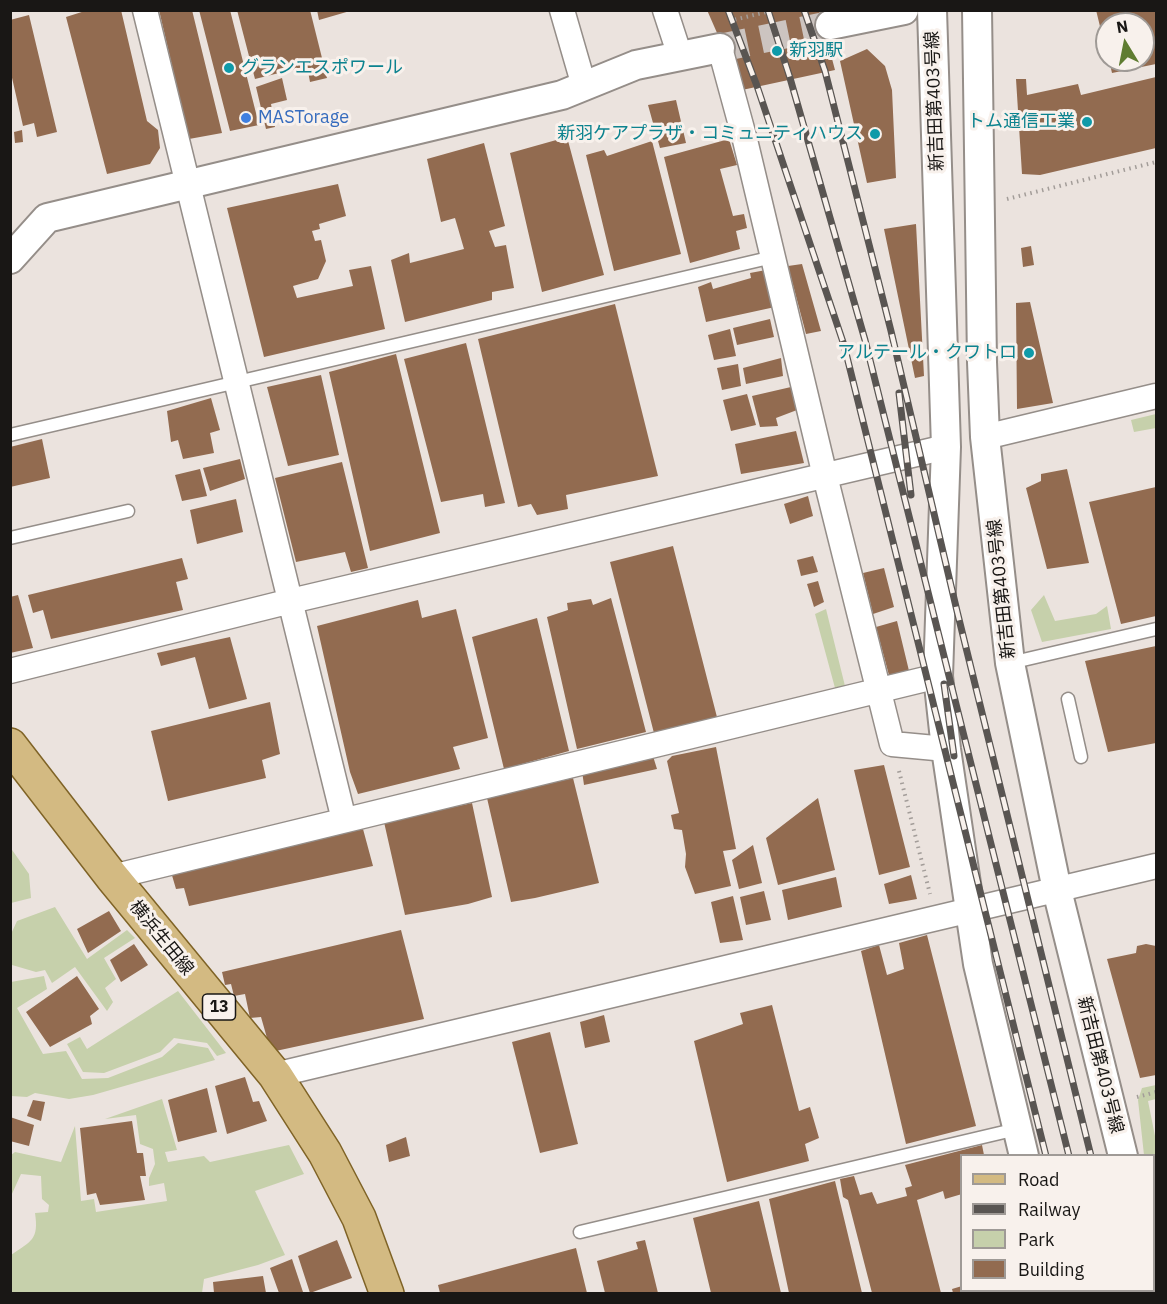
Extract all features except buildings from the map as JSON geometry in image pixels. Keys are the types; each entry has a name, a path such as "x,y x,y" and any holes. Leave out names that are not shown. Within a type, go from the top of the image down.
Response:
{"main road":[{"name":"横浜生田線","path":"10,745 112,877 275,1076 325,1154 359,1218 387,1293"}],"street":[{"path":"145,10 344,820"},
{"path":"562,10 584,86"},
{"path":"665,10 680,56"},
{"path":"830,25 904,10"},
{"name":"新吉田第403号線","path":"932,10 946,447 938,676 946,749 978,964 1020,1142"},
{"name":"新吉田第403号線","path":"977,10 985,437 1010,663 1057,890 1123,1154"},
{"path":"10,259 47,218 550,98 636,65 680,56 722,35 825,476 892,744 946,749"},
{"path":"985,437 1156,396"},
{"path":"10,671 291,601 946,447"},
{"path":"112,877 938,676"},
{"path":"275,1076 1156,866"}],"lane":[{"path":"10,435 773,257"},
{"path":"10,538 128,511"},
{"path":"1010,663 1156,629"},
{"path":"1068,699 1081,757"},
{"path":"961,1154 1020,1142"},
{"path":"580,1232 960,1154"}],"path":[{"path":"722,35 775,10"},
{"path":"980,204 1156,162"},
{"path":"892,744 937,918"},
{"path":"1130,1098 1156,1092"}],"green space":[{"path":"1156,414 1156,428 1134,432 1131,420"},
{"path":"1044,595 1055,621 1096,614 1107,606 1111,629 1042,642 1031,610"},
{"path":"826,609 845,686 835,688 815,614"},
{"path":"10,847 29,874 31,898 11,903"},
{"path":"55,907 87,959 127,930 135,938 104,958 116,979 105,988 113,1002 107,1011 75,967 52,983 45,970 36,972 11,963 11,934 17,921"},
{"path":"44,976 47,989 17,1008 43,1054 66,1051 82,1079 108,1078 162,1057 178,1043 208,1048 215,1060 93,1095 69,1099 35,1093 27,1097 11,1096 11,982"},
{"path":"178,991 226,1053 217,1056 207,1043 174,1038 160,1052 104,1073 83,1072 67,1044 80,1037 87,1049"},
{"path":"1156,1085 1156,1099 1148,1101 1156,1141 1155,1168 1155,1154 1144,1154 1138,1100 1142,1088"},
{"path":"162,1099 177,1150 165,1152 168,1162 204,1156 210,1162 289,1145 304,1174 255,1191 285,1255 258,1265 204,1279 202,1293 11,1293 11,1255 32,1239 36,1229 35,1213 48,1212 49,1205 42,1199 41,1176 21,1174 11,1196 11,1155 15,1152 61,1162 75,1126 81,1201 94,1199 96,1212 167,1201 164,1183 149,1186 149,1178 155,1164 153,1149 140,1144 136,1115 105,1119"}],"tunnel":[{"path":"720,48 830,25"}],"railway":[{"path":"728,10 757,86 844,345 1046,1154"},
{"path":"768,10 790,78 865,340 1068,1154"},
{"path":"804,10 825,71 891,331 957,611 1091,1154"},
{"path":"899,393 911,495"},
{"path":"944,684 954,756"}],"place":[{"name":"新羽駅","path":"777,51"},
{"name":"グランエスポワール","path":"229,68"},
{"name":"MASTorage","path":"246,118"},
{"name":"トム通信工業","path":"1087,122"},
{"name":"新羽ケアプラザ・コミュニティハウス","path":"875,134"},
{"name":"アルテール・クワトロ","path":"1029,353"}]}
